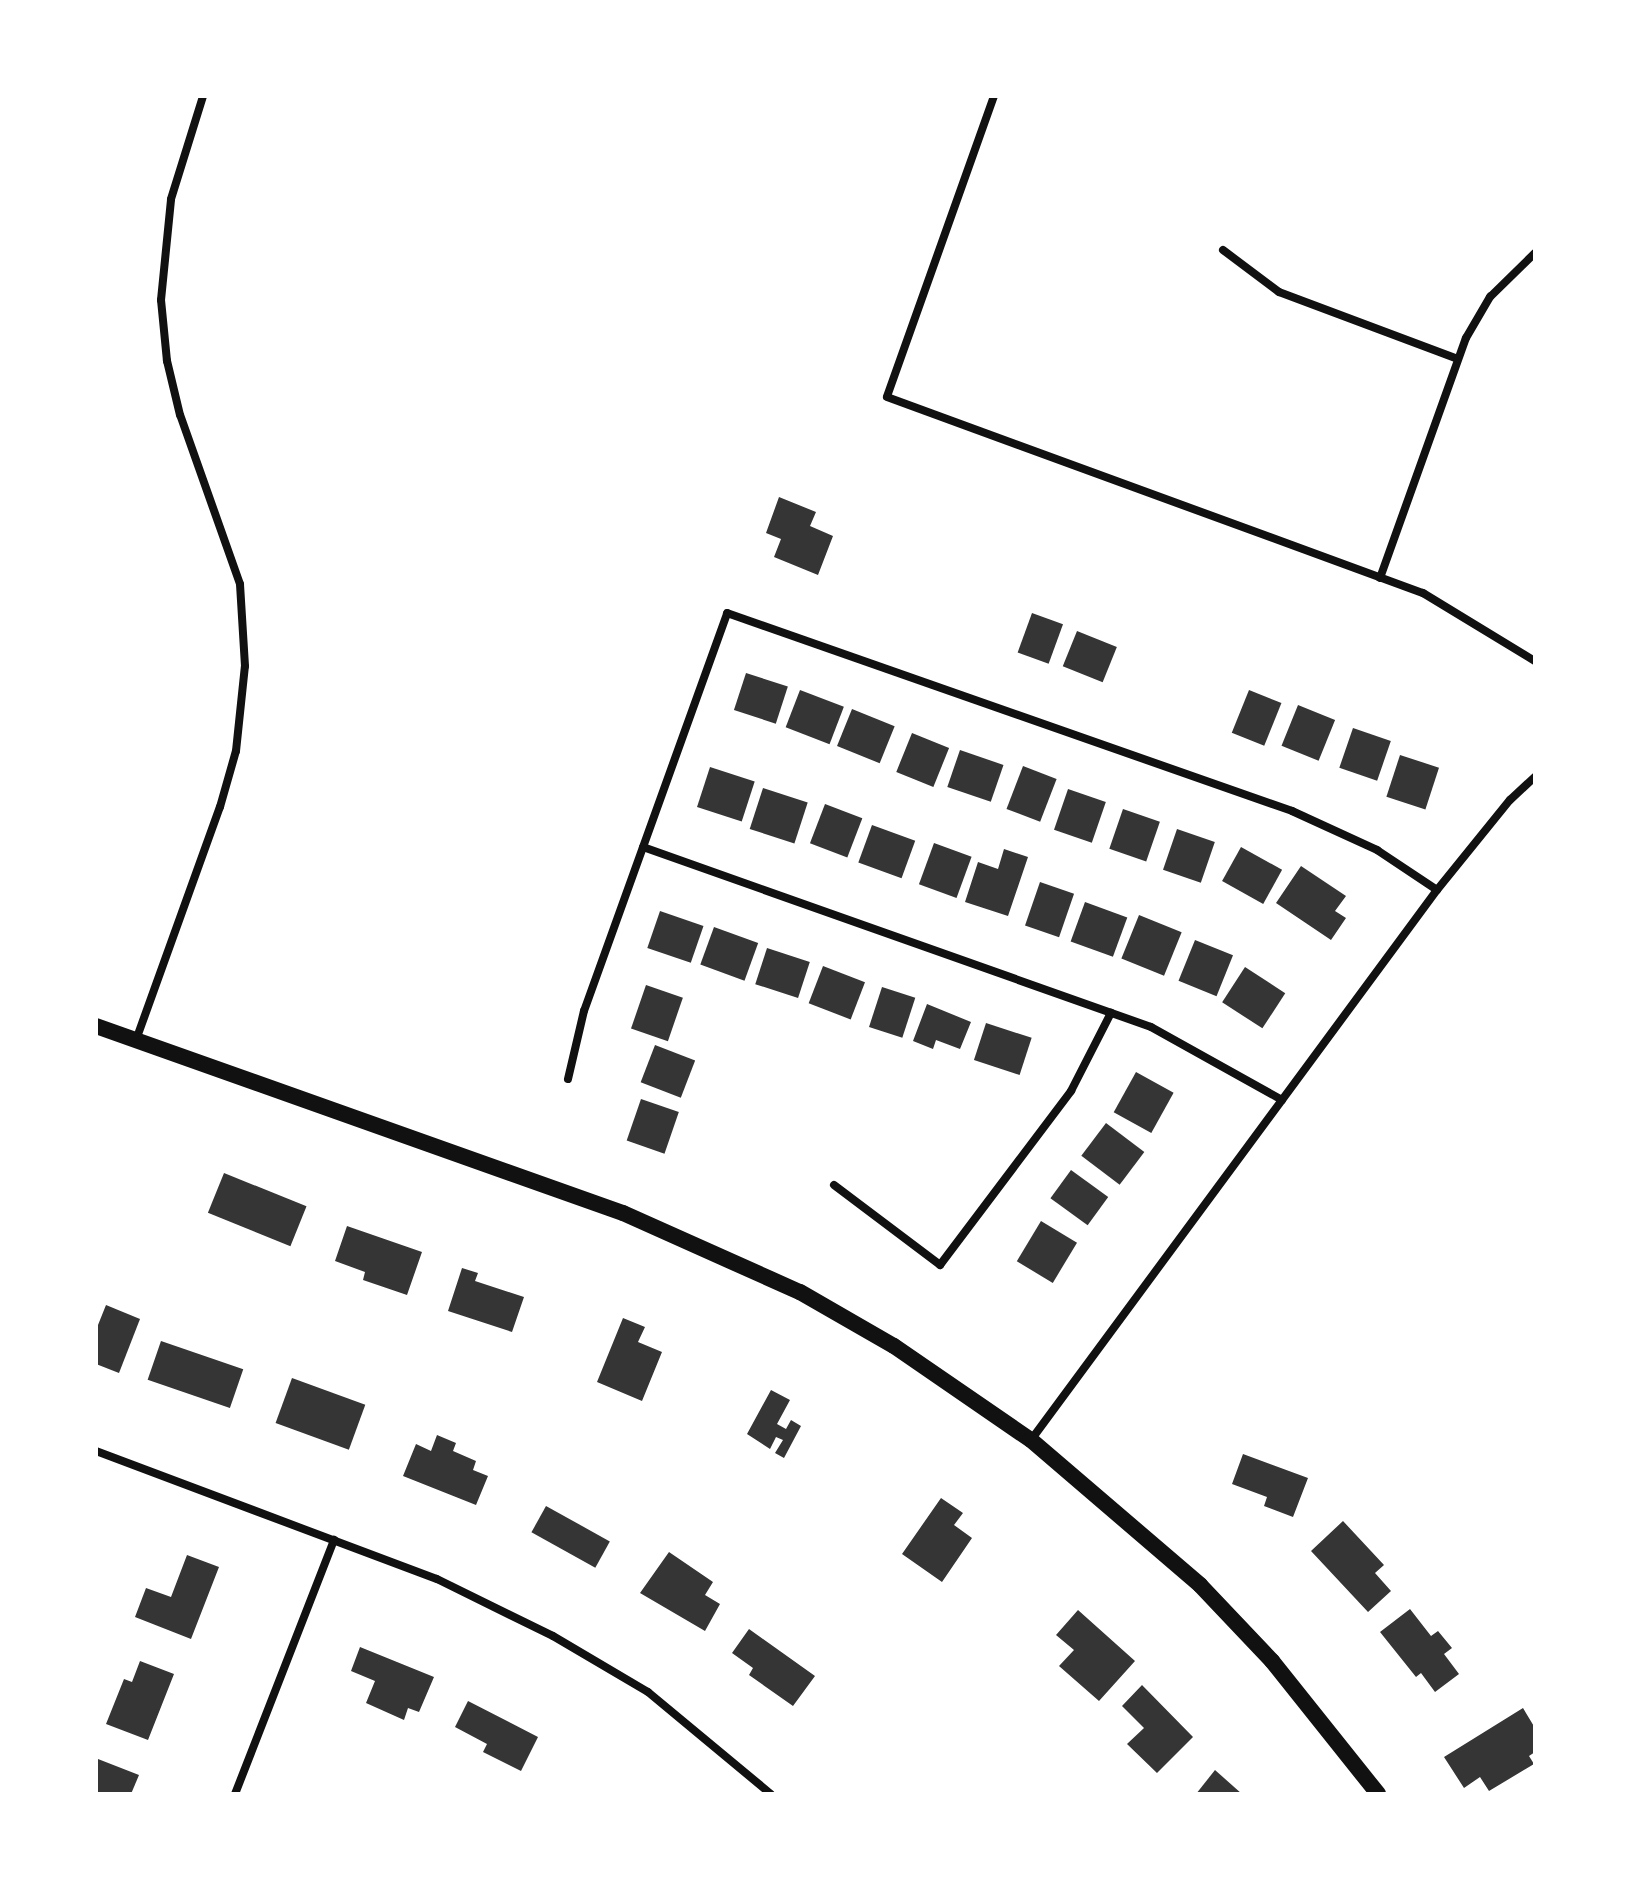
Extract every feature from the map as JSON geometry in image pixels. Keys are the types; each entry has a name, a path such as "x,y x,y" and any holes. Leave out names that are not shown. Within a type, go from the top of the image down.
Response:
{"main road":[{"path":"96,1026 623,1213 720,1253 894,1346 1031,1440 1200,1585 1272,1661 1378,1794"}],"street":[{"path":"136,1040 220,807 236,751 245,666 240,584 180,415 167,361 161,300 171,199 203,96"},
{"path":"994,96 887,397 1380,578 1455,609 1535,661"},
{"path":"1223,250 1279,292 1458,359"},
{"path":"1380,578 1458,359 1490,297 1535,253"},
{"path":"568,1079 584,1011 727,613 1292,811 1377,850 1437,890"},
{"path":"1031,1440 1437,890 1510,800 1535,777"},
{"path":"643,847 1111,1013 1196,1049 1282,1100"},
{"path":"834,1185 940,1265 1071,1091 1111,1013"},
{"path":"96,1451 437,1579 553,1636 648,1692 771,1794"},
{"path":"235,1794 334,1540"}],"building":[{"path":"779,497 816,512 810,526 833,536 818,575 774,557 781,539 766,533"},
{"path":"1032,613 1063,624 1049,664 1018,652"},
{"path":"1077,631 1117,647 1103,682 1063,666"},
{"path":"746,673 788,687 776,724 734,710"},
{"path":"800,690 844,707 830,744 786,727"},
{"path":"1249,690 1281,703 1264,746 1232,733"},
{"path":"1298,705 1335,720 1319,761 1282,746"},
{"path":"852,709 895,726 880,763 837,746"},
{"path":"1353,728 1391,741 1377,781 1339,768"},
{"path":"912,733 949,748 933,787 896,772"},
{"path":"960,750 1003,765 991,802 947,787"},
{"path":"1400,755 1439,768 1425,810 1386,797"},
{"path":"1023,766 1057,779 1040,822 1007,809"},
{"path":"710,767 755,782 742,821 697,807"},
{"path":"763,788 808,803 794,843 750,829"},
{"path":"1068,789 1106,802 1092,843 1054,830"},
{"path":"825,804 862,818 847,858 810,843"},
{"path":"1123,809 1160,822 1146,861 1109,849"},
{"path":"872,825 915,841 902,878 858,863"},
{"path":"1177,829 1215,842 1201,883 1163,870"},
{"path":"934,843 972,857 957,898 919,884"},
{"path":"1241,847 1282,870 1263,904 1222,881"},
{"path":"1004,849 1028,857 1008,916 965,902 978,862 998,869"},
{"path":"1301,866 1346,896 1335,911 1346,918 1331,940 1276,903"},
{"path":"1040,882 1074,894 1059,937 1025,925"},
{"path":"1085,902 1127,917 1113,957 1071,941"},
{"path":"660,911 703,926 691,963 647,948"},
{"path":"1139,915 1182,932 1164,976 1121,959"},
{"path":"714,927 758,943 744,981 700,965"},
{"path":"1195,940 1233,955 1217,996 1179,981"},
{"path":"767,948 810,962 798,998 755,984"},
{"path":"823,966 865,982 851,1019 809,1003"},
{"path":"1245,967 1285,993 1262,1028 1222,1002"},
{"path":"646,985 683,998 668,1041 631,1028"},
{"path":"882,987 915,998 902,1038 869,1027"},
{"path":"927,1004 971,1022 960,1049 936,1040 933,1049 913,1041"},
{"path":"986,1023 1032,1038 1020,1075 974,1060"},
{"path":"655,1045 695,1060 681,1098 641,1082"},
{"path":"1136,1072 1174,1093 1151,1133 1114,1112"},
{"path":"641,1099 679,1112 664,1154 627,1141"},
{"path":"1106,1123 1144,1152 1120,1185 1081,1156"},
{"path":"1071,1170 1108,1197 1088,1225 1050,1198"},
{"path":"224,1173 307,1206 290,1246 208,1213"},
{"path":"1041,1221 1077,1243 1053,1283 1017,1261"},
{"path":"347,1226 422,1252 407,1295 363,1280 365,1272 335,1261"},
{"path":"462,1268 478,1273 475,1281 524,1297 512,1332 448,1311"},
{"path":"106,1305 140,1319 119,1373 96,1364 96,1330"},
{"path":"623,1318 645,1327 638,1342 662,1352 642,1401 597,1382"},
{"path":"161,1341 243,1369 230,1408 148,1380"},
{"path":"292,1378 365,1405 349,1450 276,1423"},
{"path":"771,1390 790,1400 777,1424 786,1429 791,1420 801,1426 784,1458 775,1453 783,1440 776,1437 770,1449 747,1434"},
{"path":"437,1435 456,1443 453,1451 476,1461 473,1470 488,1476 476,1505 403,1476 416,1444 431,1451"},
{"path":"1243,1454 1308,1478 1293,1517 1264,1506 1267,1497 1232,1484"},
{"path":"941,1498 963,1513 954,1525 972,1538 942,1582 902,1554"},
{"path":"546,1506 610,1541 595,1568 531,1532"},
{"path":"1343,1521 1384,1565 1375,1573 1391,1591 1368,1612 1311,1551"},
{"path":"669,1552 713,1582 705,1595 720,1604 705,1631 640,1593"},
{"path":"187,1555 219,1567 191,1639 135,1617 146,1588 171,1597"},
{"path":"1410,1609 1431,1636 1438,1631 1452,1648 1444,1654 1459,1674 1435,1692 1421,1673 1416,1677 1380,1632"},
{"path":"1078,1610 1135,1661 1099,1701 1059,1666 1074,1650 1056,1635"},
{"path":"749,1629 815,1676 793,1706 749,1675 753,1668 732,1653"},
{"path":"360,1647 434,1677 419,1712 408,1708 404,1720 366,1703 375,1681 351,1671"},
{"path":"140,1661 174,1674 148,1740 106,1724 124,1679 132,1682"},
{"path":"1142,1685 1193,1737 1157,1773 1127,1744 1144,1728 1122,1706"},
{"path":"468,1701 538,1737 521,1771 483,1752 487,1744 455,1727"},
{"path":"1523,1708 1535,1728 1535,1752 1529,1756 1534,1764 1489,1791 1480,1777 1464,1788 1444,1757"},
{"path":"98,1759 139,1775 131,1794 96,1794"},
{"path":"1215,1770 1242,1794 1196,1794"}]}
